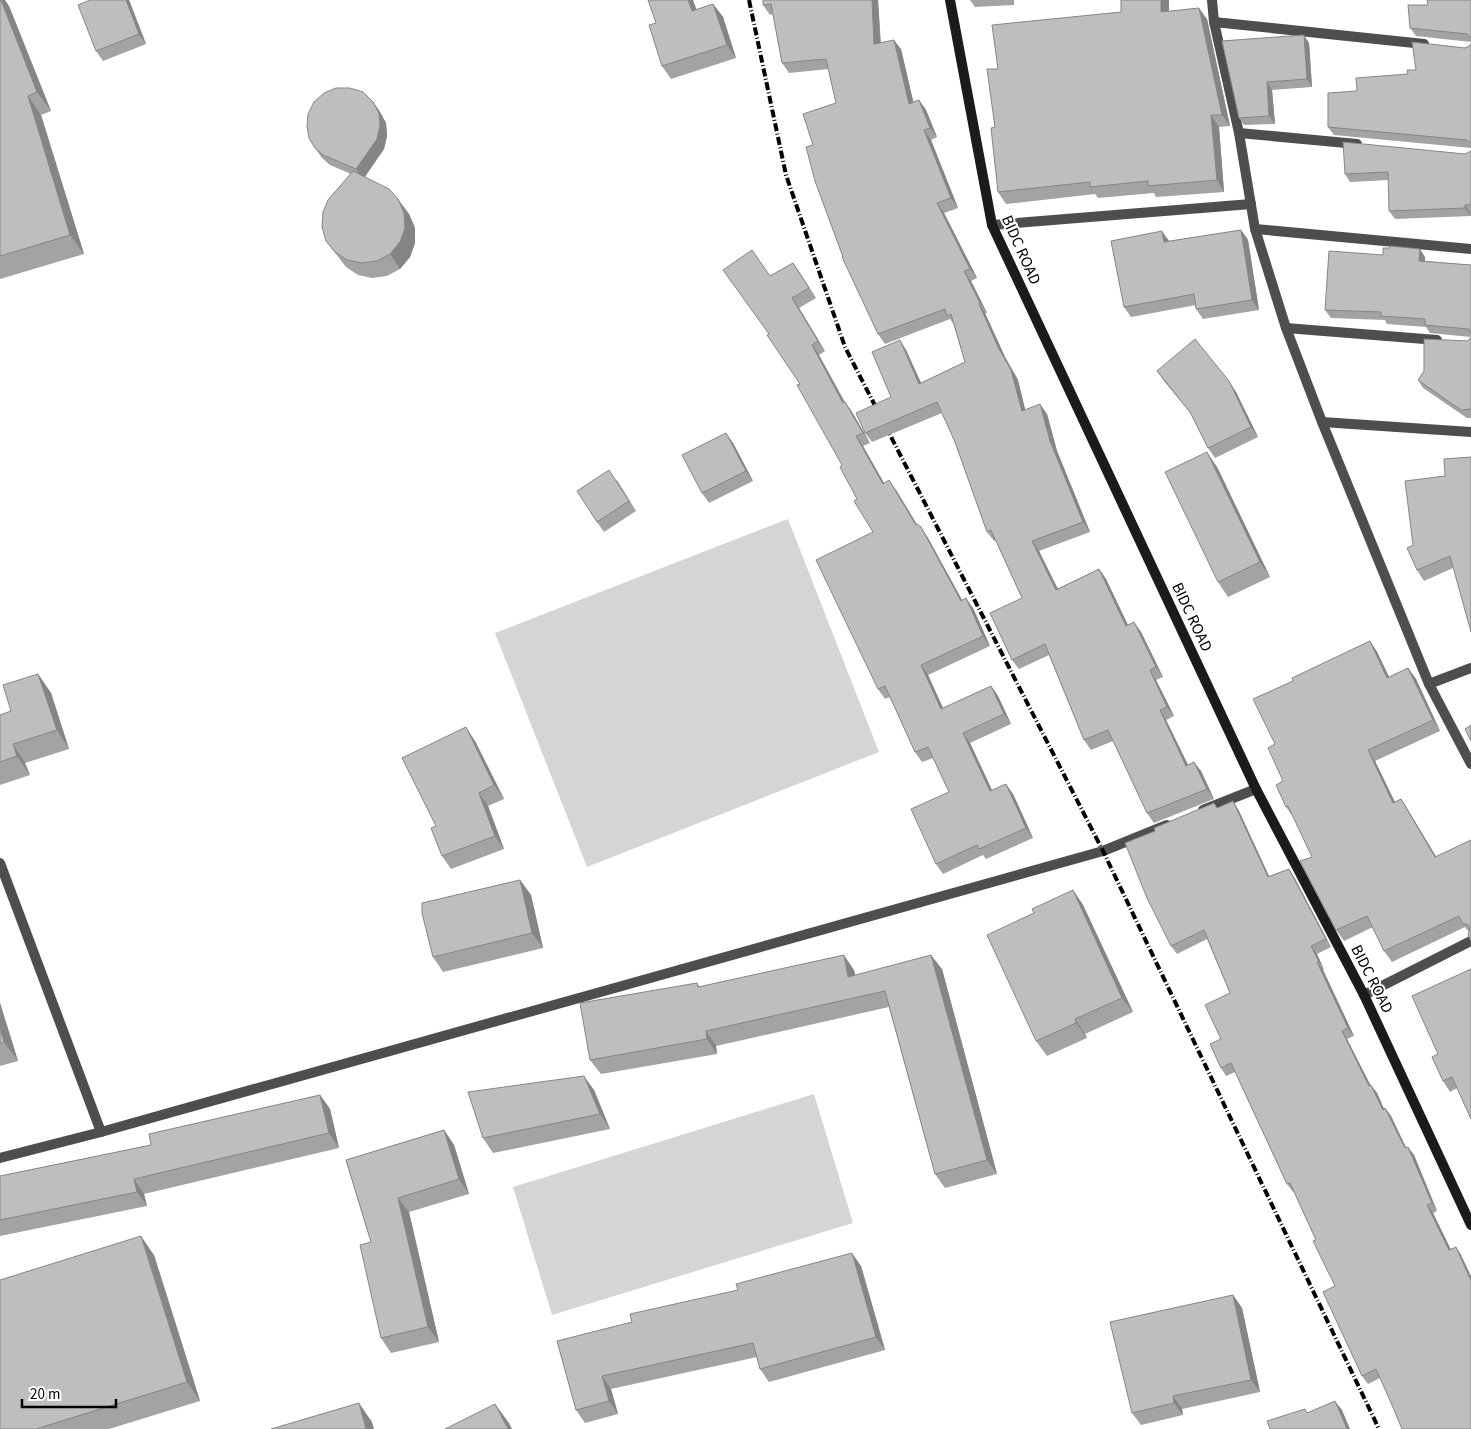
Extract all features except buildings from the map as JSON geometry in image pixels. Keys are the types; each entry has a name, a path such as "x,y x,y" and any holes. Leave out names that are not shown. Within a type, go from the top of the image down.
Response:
{"main road":[{"name":"BIDC ROAD","path":"950,0 992,224 1256,789 1364,995 1471,1225"}],"street":[{"path":"1212,0 1214,22 1239,133 1255,229 1286,328 1322,422 1429,684 1471,764"},
{"path":"1214,22 1432,44"},
{"path":"1239,133 1364,145"},
{"path":"992,224 1251,204"},
{"path":"1255,229 1471,248"},
{"path":"1286,328 1452,342"},
{"path":"1322,422 1471,432"},
{"path":"1429,684 1471,668"},
{"path":"1193,814 1256,789"},
{"path":"0,1158 100,1132 1103,851 1175,822"},
{"path":"0,863 100,1132"},
{"path":"1364,995 1471,941"}],"shaded area":[{"path":"788,519 879,752 587,867 495,633"},
{"path":"814,1094 853,1223 552,1315 513,1187"}],"railway":[{"path":"749,0 786,175 845,347 1103,851 1379,1429"}]}
